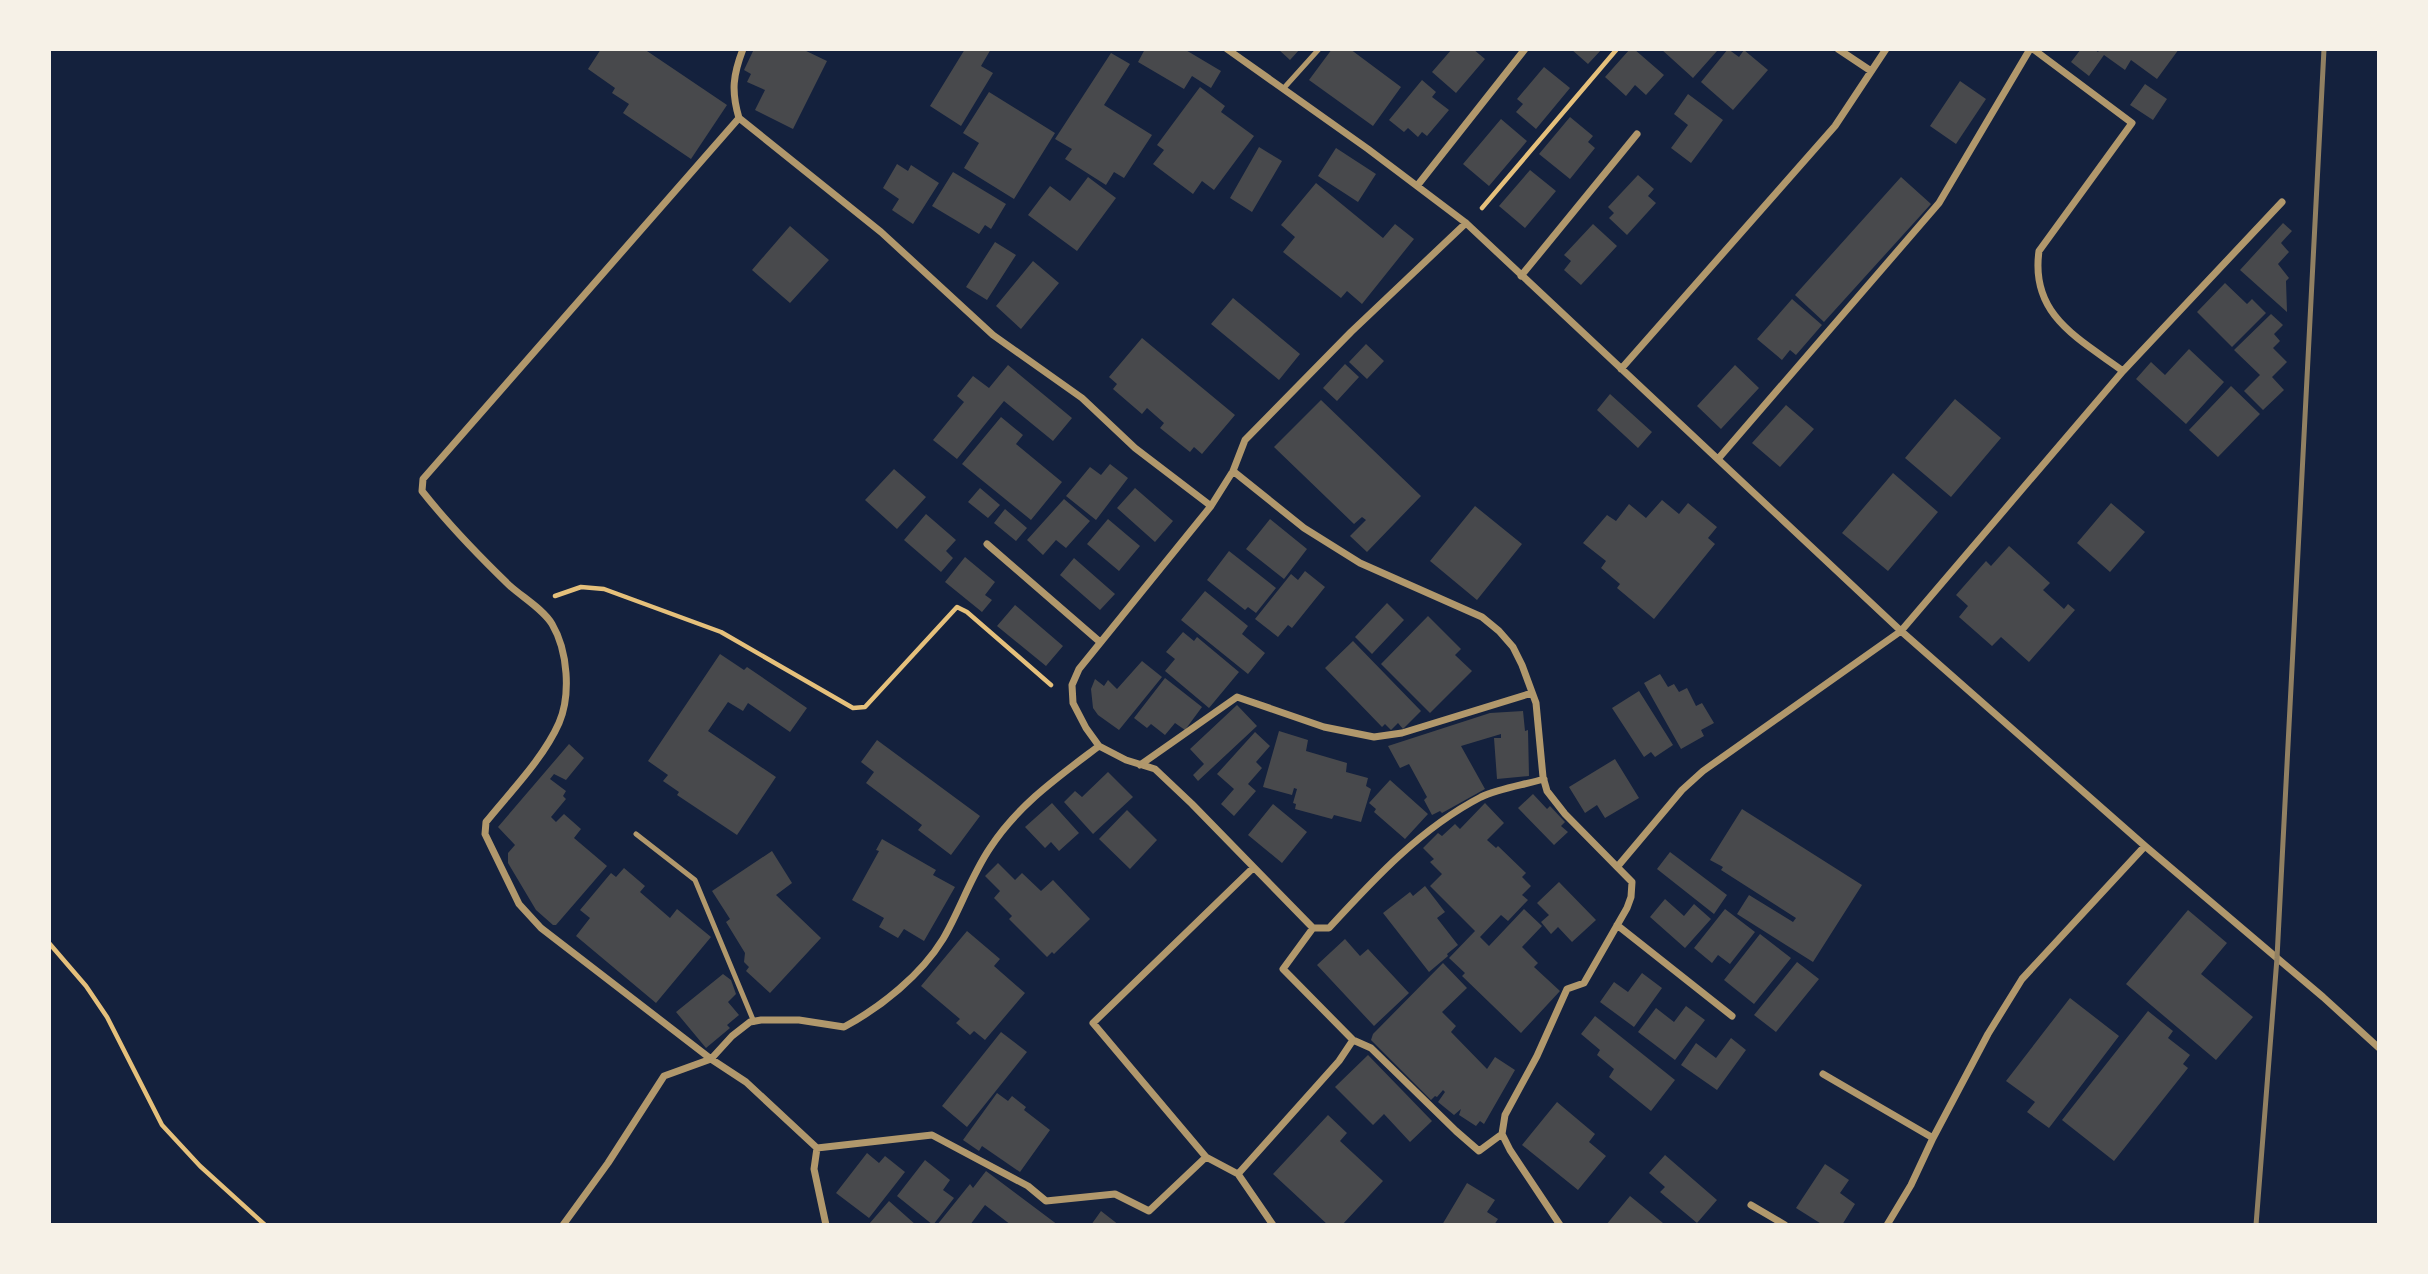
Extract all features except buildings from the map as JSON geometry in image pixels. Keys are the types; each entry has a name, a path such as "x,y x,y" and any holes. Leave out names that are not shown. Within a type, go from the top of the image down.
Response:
{"street":[{"path":"743,49 734,74 735,103 739,118 881,232 993,335 1082,398 1135,448 1211,506"},
{"path":"1228,49 1466,223 1900,631 2379,1048"},
{"path":"1417,186 1525,49"},
{"path":"1838,49 1871,71"},
{"path":"1620,369 1835,125 1886,49"},
{"path":"1718,459 1939,203 2032,49 2132,123 2039,251 2037,269 2039,287 2046,302 2066,329 2123,371"},
{"path":"739,118 423,479 422,491 443,518 551,622 559,642 567,684 559,722 533,765 486,822 485,834 519,904 541,928 711,1059 746,1082 817,1148 932,1135 1028,1186 1046,1201 1115,1194 1149,1211 1206,1157"},
{"path":"1521,275 1637,134"},
{"path":"1618,866 1682,790 1703,771 1900,631 2123,371 2282,202"},
{"path":"1466,223 1351,332 1245,440 1233,471 1211,506 1079,669 1072,685 1073,703 1099,746 1155,769 1313,928 1329,928 1379,874 1455,812 1484,796 1544,779"},
{"path":"1233,471 1304,528 1360,563 1482,617 1499,631 1513,647 1536,703 1547,791 1554,802 1632,882 1631,897 1617,925 1584,984 1567,989 1537,1056 1505,1115 1502,1133 1510,1150 1560,1225"},
{"path":"986,544 1100,642"},
{"path":"1140,765 1237,697 1324,727 1374,737 1402,733 1532,693"},
{"path":"564,1225 664,1076 711,1059 732,1036 750,1022 799,1020 844,1027 874,1008 905,983 931,956 989,849 1015,814 1099,746"},
{"path":"1887,1225 1911,1185 1988,1034 2022,979 2145,846"},
{"path":"1253,868 1093,1023 1206,1157 1238,1174 1273,1225"},
{"path":"1617,925 1732,1016"},
{"path":"1313,928 1283,969 1353,1040 1371,1048 1479,1151 1502,1133"},
{"path":"1238,1174 1339,1061 1353,1040"},
{"path":"1823,1074 1933,1138"},
{"path":"817,1148 814,1170 827,1225"},
{"path":"1751,1205 1786,1225"}],"lane":[{"path":"1283,89 1319,49"},
{"path":"636,834 695,880 754,1021"}],"path":[{"path":"1466,223 1485,206 1617,49"},
{"path":"531,605 581,587 604,589 721,632 853,708 865,707 957,607 967,612 1073,703"},
{"path":"49,943 86,986 107,1017 162,1125 200,1166 265,1225"}],"railway":[{"path":"2256,1225 2277,958 2324,49"}]}
